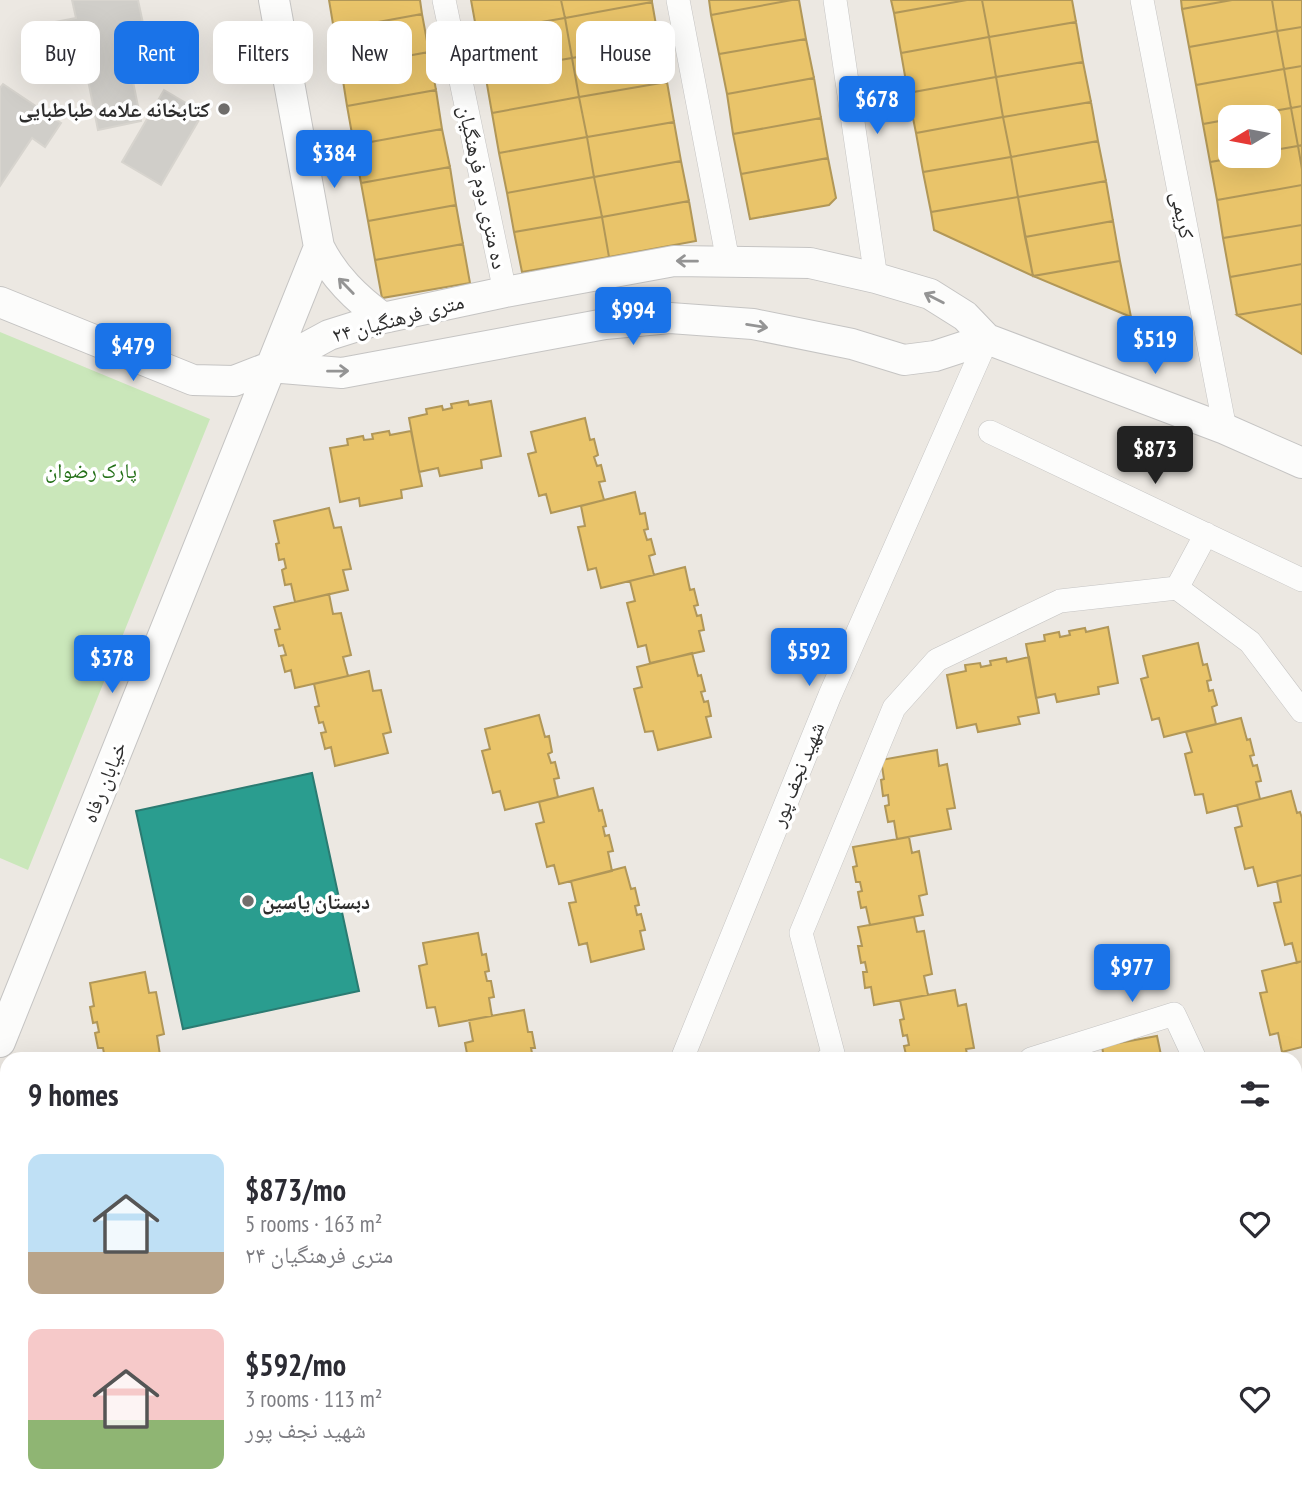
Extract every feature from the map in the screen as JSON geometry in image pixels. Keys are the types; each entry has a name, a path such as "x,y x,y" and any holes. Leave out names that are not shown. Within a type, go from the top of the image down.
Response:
{"street":[{"path":"274,0 319,247 328,266 342,283 383,318"},
{"name":"ده متری دوم فرهنگیان","path":"444,0 505,292"},
{"path":"678,0 729,261"},
{"path":"835,0 876,278"},
{"name":"کریمی","path":"1142,0 1225,429"},
{"name":"خیابان رفاه","path":"0,1042 319,247"},
{"name":"۲۴ متری فرهنگیان","path":"270,367 329,335 383,318 505,292 674,261 810,262 929,294 965,316 987,339 1225,429 1302,463"},
{"path":"0,302 193,380 234,381 270,367"},
{"name":"۲۴ متری فرهنگیان","path":"270,367 342,373 605,324 670,318 753,324 852,344 904,360 935,356 987,339"},
{"name":"شهید نجف پور","path":"685,1052 830,695 987,339"},
{"path":"990,432 1302,580"},
{"path":"1177,589 1206,534"},
{"path":"833,1052 801,933 894,708 937,660 1060,601 1177,589 1250,642 1302,711"},
{"path":"1051,1052 1174,1014 1192,1052"}],"green space":[{"name":"پارک رضوان","path":"0,332 210,419 28,870 0,858"}],"building: Homes":[{"path":"329,0 420,0 422,14 384,21 332,21"},
{"path":"471,0 561,0 565,18 547,21 475,21"},
{"path":"561,0 652,0 652,2 565,18"},
{"path":"709,0 792,0 711,15"},
{"path":"799,0 806,39 719,54 711,15"},
{"path":"891,0 967,0 894,13"},
{"path":"967,0 982,0 989,37 901,53 894,13"},
{"path":"982,0 1072,0 1076,22 989,37"},
{"path":"1181,0 1232,0 1182,9"},
{"path":"1232,0 1272,0 1277,31 1189,47 1182,9"},
{"path":"1272,0 1302,0 1302,27 1277,31"},
{"path":"652,2 655,21 576,21 576,57 572,58 565,18"},
{"path":"422,14 426,53 412,55 412,21 384,21"},
{"path":"565,18 572,58 562,60 562,21 547,21"},
{"path":"1076,22 1083,62 996,77 989,37"},
{"path":"1302,27 1302,66 1284,69 1277,31"},
{"path":"1277,31 1284,69 1196,85 1189,47"},
{"path":"989,37 996,77 908,93 901,53"},
{"path":"806,39 814,78 727,94 719,54"},
{"path":"426,53 426,84 435,84 436,90 347,106 344,84 412,84 412,55"},
{"path":"576,57 576,80 572,58"},
{"path":"572,58 579,97 492,113 487,84 562,84 562,60"},
{"path":"1083,62 1091,102 1003,117 996,77"},
{"path":"1302,66 1302,106 1291,108 1284,69"},
{"path":"1284,69 1291,108 1281,110 1281,105 1218,105 1218,121 1203,124 1196,85"},
{"path":"996,77 1003,117 916,133 908,93"},
{"path":"814,78 821,118 733,134 727,94"},
{"path":"577,84 655,84 579,97"},
{"path":"667,84 674,122 587,137 579,97"},
{"path":"436,90 442,129 354,145 347,106"},
{"path":"579,97 587,137 499,153 492,113"},
{"path":"1091,102 1098,141 1011,157 1003,117"},
{"path":"1302,106 1302,145 1298,146 1291,108"},
{"path":"1291,108 1298,146 1281,149 1281,110"},
{"path":"1003,117 1011,157 923,172 916,133"},
{"path":"821,118 828,158 741,174 733,134"},
{"path":"1218,121 1218,161 1210,162 1203,124"},
{"path":"674,122 681,161 594,177 587,137"},
{"path":"442,129 450,167 361,183 354,145"},
{"path":"587,137 594,177 507,193 499,153"},
{"path":"1098,141 1106,181 1018,197 1011,157"},
{"path":"1302,145 1302,169 1298,146"},
{"path":"1298,146 1302,185 1217,200 1210,162 1218,161 1218,168 1281,168 1281,149"},
{"path":"1011,157 1018,197 931,212 923,172"},
{"path":"828,158 836,198 829,205 750,219 741,174"},
{"path":"681,161 689,201 602,217 594,177"},
{"path":"450,167 456,205 368,221 361,183"},
{"path":"594,177 602,217 514,232 507,193"},
{"path":"1106,181 1113,221 1025,237 1018,197"},
{"path":"1302,185 1302,225 1223,238 1217,200"},
{"path":"1018,197 1033,276 934,230 931,212"},
{"path":"689,201 696,241 609,257 602,217"},
{"path":"456,205 463,244 375,260 368,221"},
{"path":"602,217 609,257 522,272 514,232"},
{"path":"1113,221 1120,261 1033,276 1025,237"},
{"path":"1302,225 1302,264 1230,277 1223,238"},
{"path":"463,244 470,283 382,298 375,260"},
{"path":"1120,261 1131,317 1033,276"},
{"path":"1302,264 1302,304 1237,315 1230,277"},
{"path":"1302,304 1302,354 1237,315"},
{"path":"468,401 469,405 491,401 501,456 481,460 482,468 440,476 438,468 419,472 409,418 427,414 426,409 442,406 443,410 452,408 451,404"},
{"path":"585,418 590,440 594,439 598,455 594,457 597,466 601,465 605,481 599,482 604,500 551,513 546,494 539,496 528,454 536,452 531,432"},
{"path":"389,431 390,435 411,431 422,486 401,490 402,498 360,506 359,498 340,502 330,448 348,445 347,439 363,436 364,440 373,439 372,434"},
{"path":"635,492 640,514 645,513 648,529 644,530 647,540 651,539 655,554 649,556 654,575 601,588 596,568 588,570 578,527 585,526 581,506"},
{"path":"329,508 334,528 341,527 351,569 343,570 348,590 295,602 291,584 285,585 282,570 286,568 284,559 279,560 276,544 279,543 274,521"},
{"path":"685,567 690,590 694,589 698,605 694,606 697,616 701,615 704,630 699,631 704,651 650,663 646,645 638,647 627,603 635,601 630,581"},
{"path":"329,594 333,614 341,613 351,655 343,657 348,676 295,688 291,670 285,672 281,656 286,655 283,645 279,646 275,630 280,629 274,607"},
{"path":"1108,627 1118,683 1098,687 1099,694 1057,702 1055,694 1036,698 1026,644 1045,641 1044,635 1059,632 1060,637 1070,635 1069,631 1085,628 1086,632"},
{"path":"1198,643 1203,665 1207,664 1211,680 1207,681 1209,691 1213,690 1217,705 1212,707 1216,724 1164,737 1159,718 1152,720 1141,679 1148,677 1143,656"},
{"path":"692,653 705,691 701,692 704,702 708,701 711,716 706,717 711,737 658,750 653,731 645,732 634,689 642,687 637,667"},
{"path":"1029,657 1039,713 1018,717 1020,724 978,732 976,724 957,728 947,675 966,671 965,665 980,663 981,667 991,665 990,661 1006,658 1007,662"},
{"path":"369,671 373,691 381,690 391,732 383,734 388,753 335,766 331,747 325,749 321,733 326,732 323,722 319,723 315,707 319,706 314,684"},
{"path":"539,715 545,737 549,736 552,752 548,754 551,763 555,762 559,778 554,779 558,797 505,810 500,791 493,793 482,751 490,749 485,729"},
{"path":"1241,718 1254,755 1250,756 1253,766 1257,765 1261,781 1256,782 1260,799 1207,813 1203,794 1195,795 1185,754 1192,752 1186,732"},
{"path":"937,750 939,766 947,764 955,808 947,809 951,829 897,839 894,821 888,822 885,806 889,805 888,795 883,796 881,760"},
{"path":"593,788 606,826 603,827 605,836 609,835 613,851 608,852 612,871 559,884 554,865 547,867 536,824 544,822 539,802"},
{"path":"1291,791 1297,813 1300,812 1302,818 1302,875 1258,886 1253,867 1245,869 1235,828 1242,826 1237,805"},
{"path":"909,837 912,853 919,851 927,894 919,896 923,915 870,925 866,907 861,908 858,892 862,891 860,882 856,882 853,867 857,866 853,847"},
{"path":"625,867 631,889 635,888 639,905 635,906 637,915 641,914 645,930 640,931 644,949 591,962 587,943 579,945 569,903 576,902 571,881"},
{"path":"1302,875 1302,961 1297,963 1292,943 1285,945 1274,903 1281,902 1277,881"},
{"path":"914,917 917,932 924,931 932,974 924,976 928,995 874,1005 871,987 865,988 863,972 867,972 865,962 861,963 858,946 862,946 858,927"},
{"path":"478,933 482,955 486,954 489,971 485,972 487,981 491,981 494,997 489,998 492,1016 439,1026 435,1007 427,1008 419,966 427,964 423,943"},
{"path":"1302,961 1302,1047 1282,1052 1278,1033 1270,1035 1260,993 1267,992 1262,971"},
{"path":"145,972 149,993 156,992 164,1034 157,1036 160,1052 104,1052 103,1048 98,1048 95,1033 99,1032 97,1022 93,1023 90,1007 94,1006 90,983"},
{"path":"955,990 958,1006 966,1004 974,1048 966,1049 967,1052 905,1052 904,1046 909,1045 907,1035 903,1036 900,1020 904,1019 900,1000"},
{"path":"524,1010 528,1032 532,1032 535,1048 531,1048 532,1052 467,1052 465,1043 473,1041 469,1020"},
{"path":"1157,1036 1160,1052 1103,1052 1102,1046"}],"building: Schools":[{"name":"دبستان یاسین","path":"312,773 359,991 183,1029 136,811"}],"building: Other":[{"path":"72,0 138,0 142,21 114,21 114,84 134,84 141,121 98,130 89,84 100,84 100,21 60,21 76,18"},
{"path":"3,84 61,123 45,147 32,138 0,186 0,88"},
{"path":"164,90 203,113 161,185 122,162"}],"place":[{"name":"کتابخانه علامه طباطبایی","path":"224,109"},
{"name":"دبستان یاسین","path":"248,901"}]}
